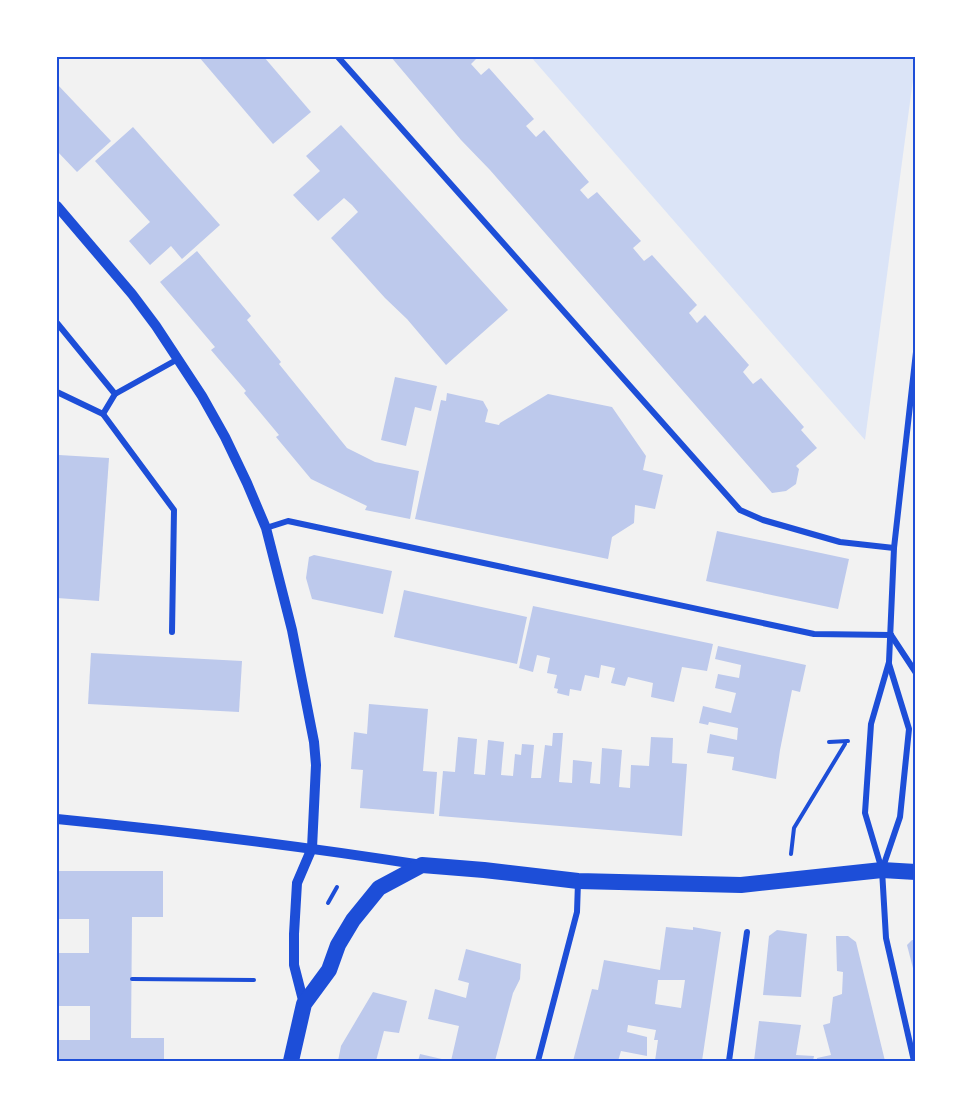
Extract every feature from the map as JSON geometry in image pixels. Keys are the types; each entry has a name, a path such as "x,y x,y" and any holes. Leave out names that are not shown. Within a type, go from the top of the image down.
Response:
{"highway":[{"path":"291,1061 304,1004 329,970 338,945 353,920 379,888 422,865 578,881 741,885 882,870 916,872"}],"street":[{"path":"338,57 740,510 763,520 840,542 894,548"},
{"path":"57,206 132,294 178,359 225,437 266,528 292,630 314,742 316,765 312,848 297,883 294,965 304,1004"},
{"path":"57,323 115,394"},
{"path":"914,1061 886,938 882,870 865,813 871,724 889,662 894,548 916,352"},
{"path":"103,414 115,394 178,359"},
{"path":"57,392 103,414 174,510 171,632"},
{"path":"266,528 288,521 814,634 891,635"},
{"path":"891,635 916,673"},
{"path":"882,870 900,817 909,729 889,662"},
{"path":"57,819 206,834 422,865"},
{"path":"538,1061 577,912 578,881"},
{"path":"729,1061 747,932"}],"path":[{"path":"789,880 794,828 847,741 829,742"},
{"path":"132,979 254,980"}],"shaded area":[{"path":"531,57 916,57 865,440"}],"building":[{"path":"199,57 264,57 311,112 273,144"},
{"path":"391,57 478,57 471,64 481,75 489,68 534,119 526,126 536,137 544,130 589,182 580,190 588,199 597,192 641,241 633,248 644,261 652,255 697,305 689,313 697,323 705,315 749,365 743,372 753,384 761,378 804,427 801,430 817,448 796,466 799,469 796,484 786,491 772,493 490,170 461,140"},
{"path":"57,84 111,141 77,172 57,151"},
{"path":"341,125 508,310 446,365 407,319 331,238 358,212 352,205 344,198 318,221 293,195 320,171 306,156"},
{"path":"133,127 220,225 182,259 171,246 150,265 129,241 150,222 95,161"},
{"path":"197,251 251,316 247,320 281,362 279,364 347,448 375,462 419,471 410,519 365,510 367,506 311,479 276,437 279,435 211,350 215,347 160,282"},
{"path":"395,377 437,386 431,411 415,407 406,446 381,440"},
{"path":"447,393 483,401 488,410 485,422 499,425 548,394 612,407 646,456 643,470 663,475 655,509 635,505 634,523 612,537 608,559 415,519 441,400 446,401"},
{"path":"59,455 109,458 99,601 57,598"},
{"path":"717,531 849,559 838,609 706,581"},
{"path":"314,555 392,571 383,614 312,599 306,578 309,557"},
{"path":"404,590 527,617 517,664 394,637"},
{"path":"533,606 713,644 707,671 682,667 674,702 651,697 653,683 628,677 625,686 611,683 615,668 601,665 599,678 585,675 581,691 570,689 569,696 557,693 558,689 554,688 557,675 547,673 550,658 537,655 533,672 519,668"},
{"path":"718,646 806,665 800,692 792,690 776,779 732,770 734,757 707,753 710,734 737,740 738,728 709,722 708,725 699,723 703,706 731,713 736,693 715,688 718,674 739,678 741,665 715,659"},
{"path":"91,653 242,661 239,712 88,704"},
{"path":"369,704 428,709 423,771 437,772 434,814 360,808 363,770 351,769 354,732 367,734"},
{"path":"553,733 563,733 559,782 572,783 573,760 592,762 590,783 600,784 602,748 622,750 619,787 630,788 631,765 649,766 651,737 673,738 672,763 687,764 682,836 439,816 443,771 455,772 458,737 477,739 474,774 485,775 488,740 504,742 501,775 513,776 515,754 521,755 522,744 534,745 531,778 541,778 545,745 552,746"},
{"path":"57,871 163,871 163,917 132,917 131,1038 164,1038 164,1061 57,1061 57,1040 90,1040 90,1006 57,1006 57,953 89,953 89,919 57,919"},
{"path":"666,927 693,930 693,927 721,932 702,1061 655,1061 658,1040 654,1040 656,1030 628,1025 627,1032 647,1037 647,1056 621,1051 618,1061 573,1061 592,989 598,990 604,960 660,970","holes":["658,980 685,980 681,1008 655,1004"]},
{"path":"777,930 807,934 801,997 763,995 769,936"},
{"path":"836,936 848,936 856,942 885,1061 817,1061 817,1058 831,1055 823,1025 830,1023 833,997 842,994 843,972 837,971"},
{"path":"912,940 916,940 915,976 907,945"},
{"path":"466,949 521,964 520,979 513,993 495,1061 451,1061 459,1026 428,1019 435,989 466,998 469,983 458,980"},
{"path":"373,992 407,1001 399,1033 384,1031 376,1061 338,1061 341,1046"},
{"path":"759,1021 801,1025 796,1055 814,1056 813,1061 754,1061"},
{"path":"420,1054 446,1060 446,1061 418,1061"}]}
